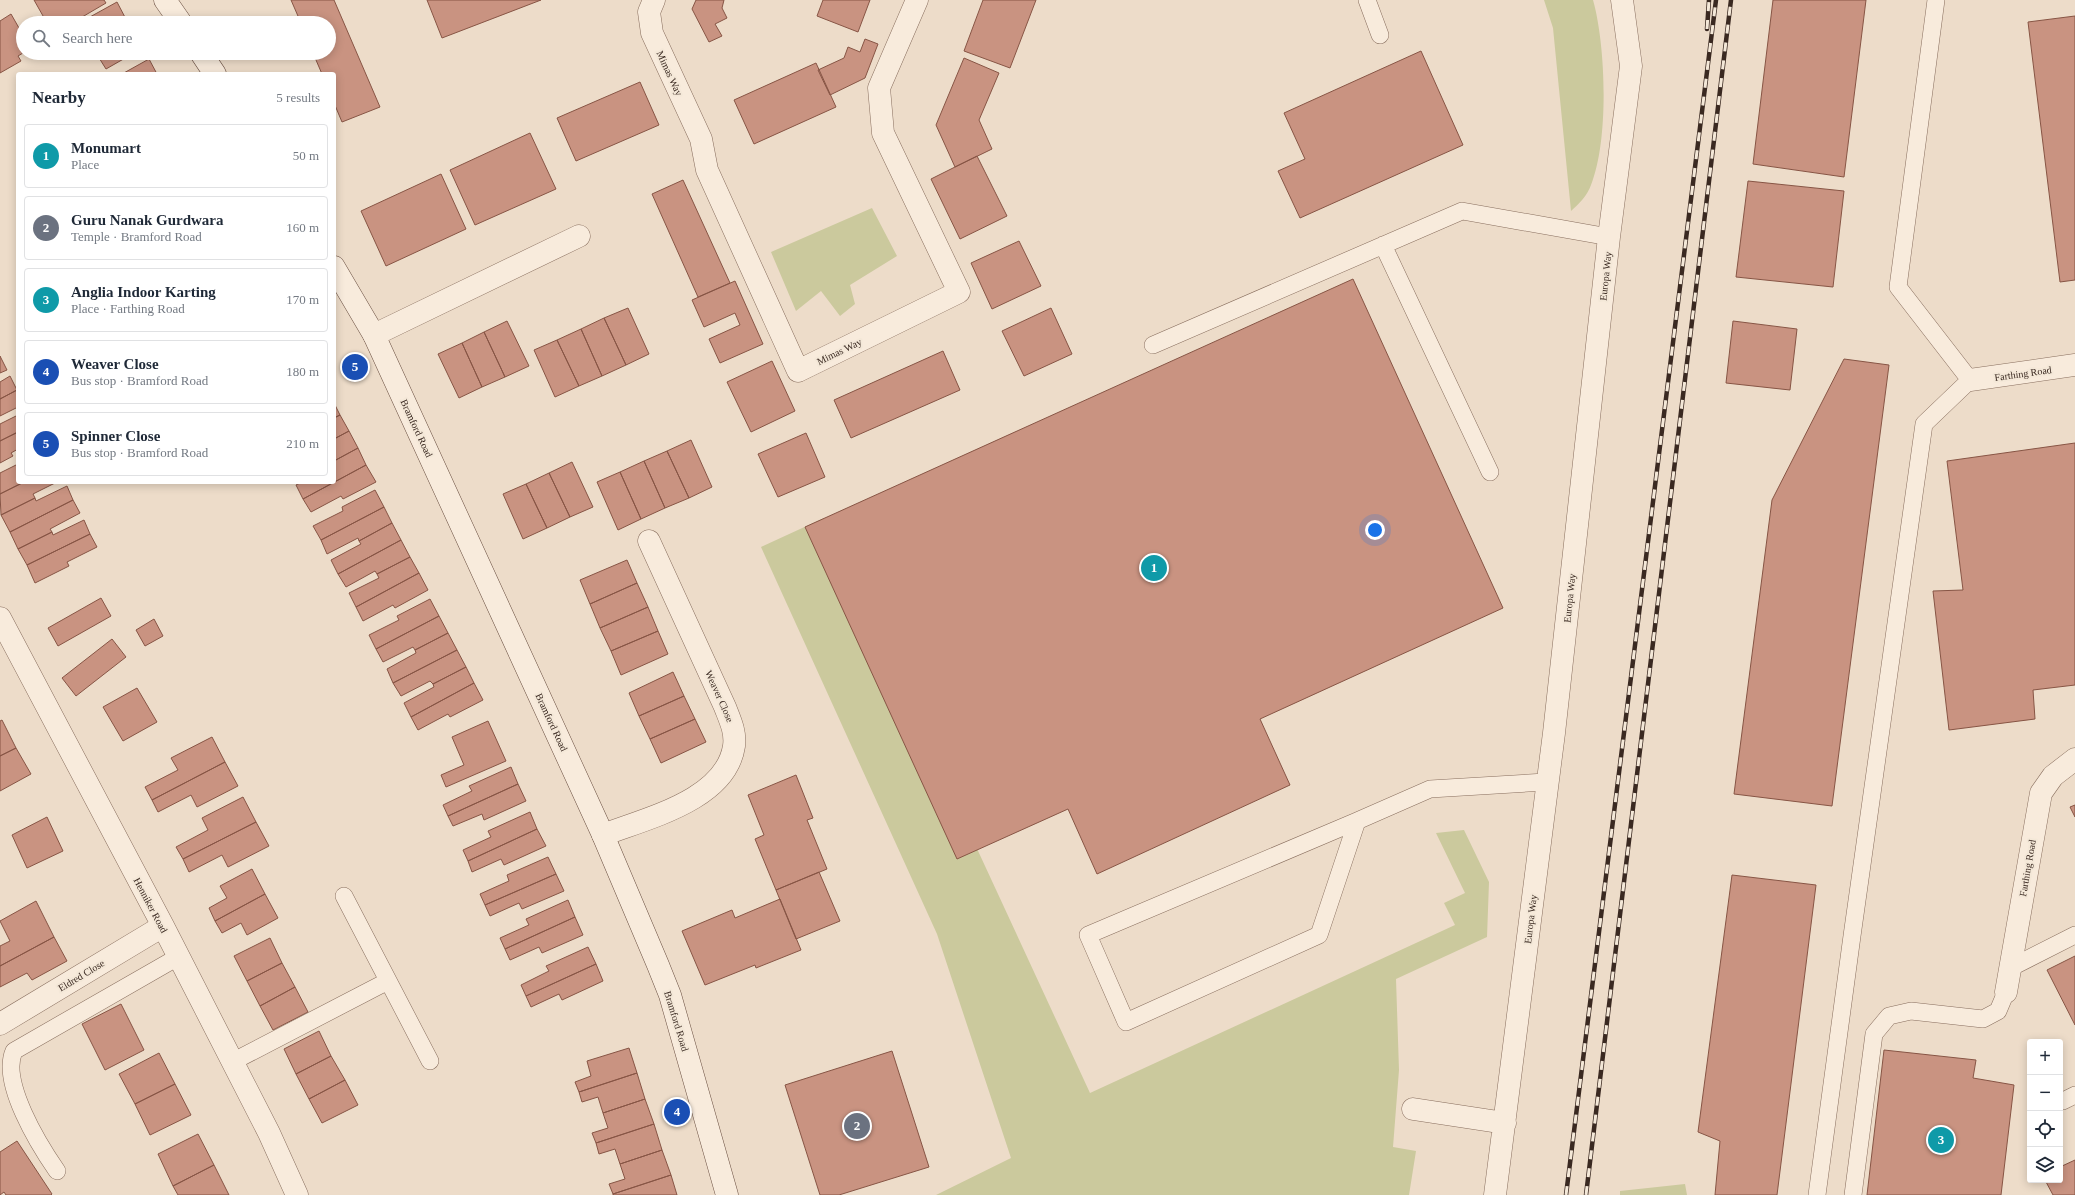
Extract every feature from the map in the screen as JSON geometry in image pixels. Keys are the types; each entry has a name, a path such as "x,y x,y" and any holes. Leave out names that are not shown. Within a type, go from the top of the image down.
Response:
{"street":[{"path":"165,0 176,16"},
{"name":"Mimas Way","path":"654,0 649,12 652,33 701,139 707,170 798,371 959,292 883,133 879,88 917,0"},
{"name":"Europa Way","path":"1495,1195 1546,782 1554,733 1609,237 1631,66 1622,0"},
{"path":"206,60 214,72"},
{"path":"374,335 579,236"},
{"name":"Bramford Road","path":"336,270 374,335 603,835 670,995 727,1195"},
{"name":"Farthing Road","path":"1970,380 2075,366"},
{"name":"Weaver Close","path":"603,835 686,802 704,792 721,777 730,762 734,745 733,728 725,707 649,540"},
{"name":"Henniker Road","path":"0,618 7,649 163,926 272,1140 297,1195"},
{"name":"Farthing Road","path":"2006,992 2041,793 2053,776 2075,759"},
{"name":"Eldred Close","path":"0,1024 163,926"},
{"path":"1413,1108 1505,1123"}],"lane":[{"path":"1367,0 1380,35"},
{"path":"1817,1195 1924,424 1970,380 1898,287 1936,0"},
{"path":"1153,345 1462,211 1609,237"},
{"path":"1383,245 1490,472"},
{"path":"1357,821 1319,935 1126,1022 1088,935 1430,789 1546,782"},
{"path":"344,896 430,1061"},
{"path":"2010,968 2075,935"},
{"path":"57,1171 20,1116 9,1090 6,1069 8,1058 14,1051 178,957"},
{"path":"232,1062 388,981"},
{"path":"1853,1195 1874,1034 1889,1016 1911,1011 1983,1018 1998,1011 2006,992"}],"shaded area":[{"path":"1544,0 1593,0 1601,42 1604,93 1601,144 1597,166 1591,185 1582,200 1571,211 1553,28"},
{"path":"872,208 897,256 850,285 855,304 840,316 821,291 796,311 771,252"},
{"path":"824,518 1090,1093 1455,925 1444,903 1465,893 1436,833 1464,830 1489,882 1487,937 1396,979 1399,1070 1393,1147 1416,1151 1409,1195 936,1195 1011,1158 937,934 761,547"},
{"path":"1685,1184 1687,1195 1620,1195 1620,1191"}],"building":[{"path":"34,0 104,0 106,3 84,16 43,16"},
{"path":"291,0 334,0 380,107 342,122 336,108 336,72 321,72 316,60 336,60 336,16 298,16"},
{"path":"427,0 541,0 442,38"},
{"path":"696,0 724,0 722,8 727,18 715,24 722,36 709,42 692,9"},
{"path":"823,0 870,0 858,32 817,16"},
{"path":"983,0 1036,0 1010,68 964,51"},
{"path":"1773,0 1866,0 1844,177 1753,164"},
{"path":"117,2 124,16 92,16"},
{"path":"11,14 16,23 16,60 21,61 0,73 0,21"},
{"path":"2075,16 2075,280 2060,282 2028,22"},
{"path":"865,39 878,44 865,78 830,95 818,70 844,58 848,47 860,52"},
{"path":"1421,51 1463,145 1300,218 1278,171 1305,159 1284,113"},
{"path":"964,58 999,73 979,120 992,149 955,167 936,125"},
{"path":"100,60 122,60 106,69"},
{"path":"150,60 156,72 126,72"},
{"path":"816,63 836,107 754,144 734,100"},
{"path":"640,82 659,125 576,161 557,118"},
{"path":"530,133 556,189 475,225 450,170"},
{"path":"977,156 1007,216 960,239 931,179"},
{"path":"441,174 466,229 386,266 361,211"},
{"path":"683,180 730,283 698,297 652,194"},
{"path":"1748,181 1844,191 1833,287 1736,277"},
{"path":"1019,241 1041,286 992,309 971,263"},
{"path":"1353,279 1503,608 1260,719 1290,785 1097,874 1068,809 957,859 805,527"},
{"path":"735,281 763,344 720,363 709,339 740,325 735,313 704,327 692,300"},
{"path":"628,308 649,354 626,365 604,318"},
{"path":"1051,308 1072,354 1024,376 1002,331"},
{"path":"604,318 626,365 602,376 581,329"},
{"path":"507,321 529,366 505,377 484,332"},
{"path":"1733,321 1797,329 1790,390 1726,383"},
{"path":"581,329 602,376 579,386 557,340"},
{"path":"484,332 505,377 482,387 462,343"},
{"path":"557,340 579,386 555,397 534,350"},
{"path":"462,343 482,387 459,398 438,354"},
{"path":"943,351 960,390 851,438 834,400"},
{"path":"0,356 7,370 0,373"},
{"path":"1844,359 1889,365 1832,806 1734,794 1772,500"},
{"path":"772,361 795,411 751,432 727,382"},
{"path":"10,376 16,391 0,399 0,382"},
{"path":"16,391 16,408 0,416 0,399"},
{"path":"336,407 340,415 336,417"},
{"path":"340,415 349,431 336,438 336,417"},
{"path":"16,416 16,433 0,441 0,424"},
{"path":"349,431 358,448 336,460 336,438"},
{"path":"16,433 16,450 11,453 13,456 0,463 0,441"},
{"path":"806,433 825,477 778,497 758,454"},
{"path":"691,440 712,487 689,498 667,451"},
{"path":"2075,443 2075,685 2033,690 2035,719 1949,730 1933,591 1963,590 1947,461"},
{"path":"358,448 366,465 336,481 336,460"},
{"path":"667,451 689,498 665,508 644,461"},
{"path":"644,461 665,508 641,519 620,472"},
{"path":"572,462 593,507 570,517 549,473"},
{"path":"16,465 16,484 20,484 0,494 0,473"},
{"path":"366,465 376,482 343,499 341,496 311,512 303,499 331,484 336,484 336,481"},
{"path":"620,472 641,519 618,530 597,482"},
{"path":"549,473 570,517 547,528 526,484"},
{"path":"20,484 53,484 33,494 35,498 1,515 0,494"},
{"path":"298,484 331,484 303,499 296,485"},
{"path":"526,484 547,528 523,539 503,494"},
{"path":"67,486 73,500 10,532 1,515 35,498 36,501"},
{"path":"375,490 384,507 321,540 313,526 343,511 342,507"},
{"path":"73,500 80,513 50,529 52,532 18,549 10,532"},
{"path":"384,507 392,523 359,541 358,538 327,554 321,540"},
{"path":"84,520 90,534 27,565 18,549 52,532 53,535"},
{"path":"392,523 401,540 338,574 331,560 361,544 359,541"},
{"path":"90,534 97,547 67,562 69,566 35,583 27,565"},
{"path":"401,540 410,557 377,574 375,571 346,587 338,574"},
{"path":"410,557 419,573 356,607 349,593 379,578 377,574"},
{"path":"627,560 637,583 590,604 580,580"},
{"path":"419,573 428,590 395,608 393,605 363,621 356,607"},
{"path":"637,583 648,607 600,628 590,604"},
{"path":"101,598 111,616 58,646 48,628"},
{"path":"430,599 439,616 376,649 369,635 399,620 397,616"},
{"path":"648,607 658,631 611,651 600,628"},
{"path":"439,616 448,633 415,650 413,647 383,662 376,649"},
{"path":"154,619 163,636 145,646 136,630"},
{"path":"658,631 668,654 621,675 611,651"},
{"path":"448,633 457,650 393,683 387,669 416,653 415,650"},
{"path":"112,639 126,657 76,696 62,678"},
{"path":"457,650 466,667 433,684 430,681 401,696 393,683"},
{"path":"466,667 474,683 411,717 404,703 434,687 433,684"},
{"path":"673,672 684,696 639,716 629,693"},
{"path":"474,683 483,700 450,717 448,714 418,730 411,717"},
{"path":"137,688 157,722 123,741 103,707"},
{"path":"684,696 695,719 650,739 639,716"},
{"path":"695,719 706,742 661,763 650,739"},
{"path":"2,720 16,748 0,756 0,721"},
{"path":"488,721 506,761 446,787 441,775 464,765 452,737"},
{"path":"212,737 225,762 152,800 145,787 178,770 171,758"},
{"path":"16,748 31,774 0,791 0,756"},
{"path":"225,762 238,786 197,807 191,795 158,812 152,800"},
{"path":"511,767 518,784 448,816 443,805 472,791 469,786"},
{"path":"796,775 813,818 807,820 827,869 776,890 755,839 764,835 748,795"},
{"path":"518,784 526,801 484,820 482,814 453,826 448,816"},
{"path":"243,797 256,822 183,859 176,847 208,830 202,818"},
{"path":"2075,805 2075,817 2070,807"},
{"path":"530,812 537,829 468,861 463,850 491,837 488,831"},
{"path":"47,817 63,851 27,868 12,835"},
{"path":"256,822 269,846 228,867 222,855 189,872 183,859"},
{"path":"537,829 546,846 504,865 501,859 472,872 468,861"},
{"path":"548,857 556,874 485,905 480,894 509,881 507,875"},
{"path":"252,869 265,894 215,921 209,908 227,898 220,886"},
{"path":"819,872 840,921 796,939 776,890"},
{"path":"556,874 564,891 522,909 519,903 490,916 485,905"},
{"path":"1732,875 1816,885 1777,1195 1715,1195 1720,1141 1698,1132"},
{"path":"265,894 278,918 247,935 241,923 222,933 215,921"},
{"path":"780,899 801,950 756,968 755,965 705,985 682,931 732,910 735,918"},
{"path":"568,900 575,917 505,949 500,938 529,925 526,919"},
{"path":"36,901 54,937 0,966 0,946 10,941 0,921"},
{"path":"575,917 583,935 542,953 539,947 510,960 505,949"},
{"path":"54,937 67,961 32,980 27,973 0,987 0,966"},
{"path":"270,938 282,963 247,981 234,956"},
{"path":"588,947 596,964 526,996 521,985 549,971 546,966"},
{"path":"2075,956 2075,1025 2047,970"},
{"path":"282,963 295,987 260,1006 247,981"},
{"path":"596,964 603,981 562,1000 559,994 531,1007 526,996"},
{"path":"295,987 308,1012 273,1030 260,1006"},
{"path":"121,1004 144,1050 105,1070 82,1024"},
{"path":"319,1031 331,1056 296,1074 284,1049"},
{"path":"629,1048 637,1073 579,1092 575,1082 591,1076 587,1061"},
{"path":"1884,1050 1976,1060 1973,1078 2014,1085 2001,1195 1867,1195"},
{"path":"892,1051 929,1167 839,1195 820,1195 785,1085"},
{"path":"159,1053 175,1084 135,1104 119,1074"},
{"path":"331,1056 345,1080 309,1099 296,1074"},
{"path":"637,1073 645,1099 603,1113 598,1097 582,1102 579,1092"},
{"path":"345,1080 358,1105 322,1123 309,1099"},
{"path":"175,1084 191,1115 150,1135 135,1104"},
{"path":"645,1099 654,1124 596,1143 592,1133 608,1128 603,1113"},
{"path":"654,1124 662,1150 620,1164 615,1149 599,1154 596,1143"},
{"path":"198,1134 214,1165 173,1186 158,1154"},
{"path":"17,1141 52,1194 51,1195 6,1195 4,1192 0,1195 0,1152"},
{"path":"662,1150 671,1175 613,1194 609,1184 625,1179 620,1164"},
{"path":"2075,1160 2075,1195 2053,1195 2047,1183 2063,1183 2063,1166"},
{"path":"214,1165 229,1195 178,1195 173,1186"},
{"path":"671,1175 677,1195 613,1195 613,1194"}],"railway":[{"path":"1707,29 1709,0"},
{"path":"1566,1195 1716,0"},
{"path":"1586,1195 1731,0"}],"place":[{"name":"Spinner Close","path":"355,367"},
{"name":"Monumart","path":"1154,568"},
{"name":"Weaver Close","path":"677,1112"},
{"name":"Guru Nanak Gurdwara","path":"857,1126"},
{"name":"Anglia Indoor Karting","path":"1941,1140"}]}
